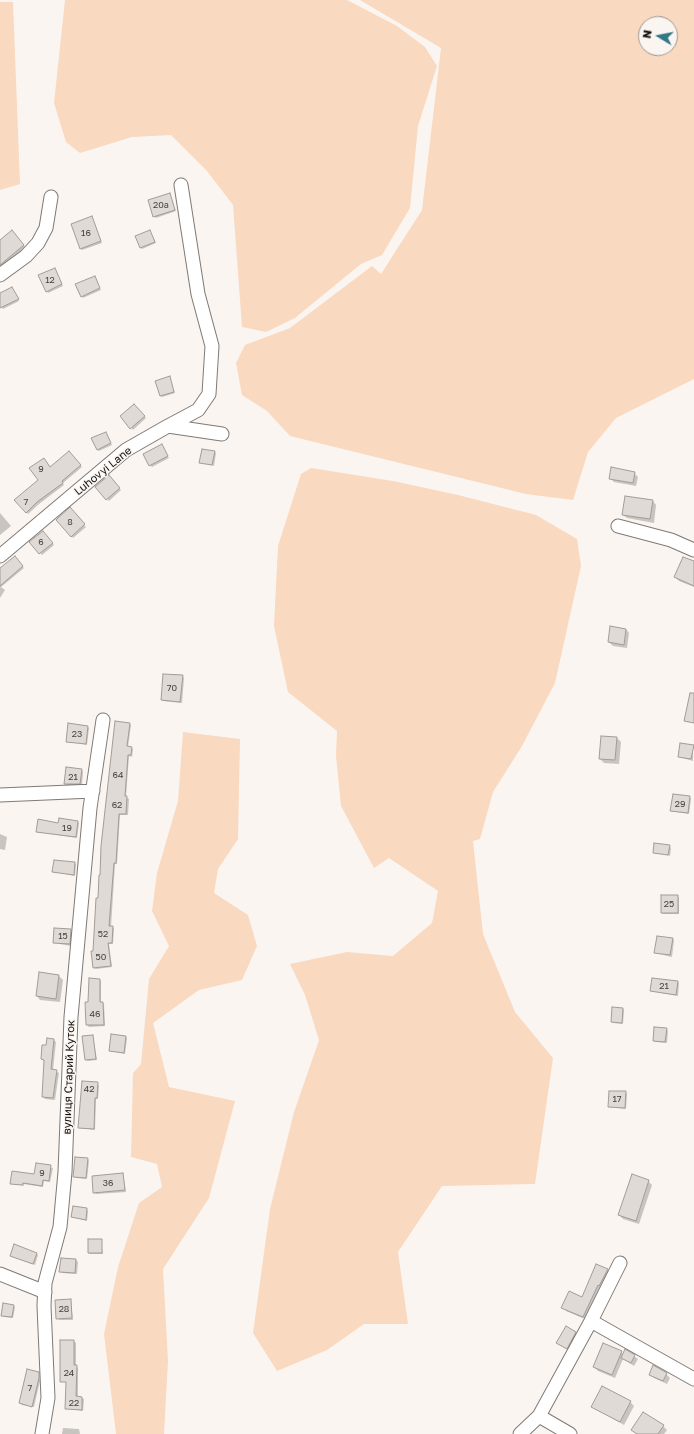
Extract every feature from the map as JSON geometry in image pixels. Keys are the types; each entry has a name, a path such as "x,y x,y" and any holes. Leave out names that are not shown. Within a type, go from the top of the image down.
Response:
{"street":[{"name":"Luhovyi Lane","path":"0,556 126,450 198,410 209,394 212,346 198,294 181,185"},
{"path":"0,275 26,256 38,243 46,228 52,197"},
{"path":"168,426 222,434"},
{"path":"618,526 671,540 694,550"},
{"name":"вулиця Старий Куток","path":"42,1434 48,1398 44,1306 45,1283 60,1227 66,1141 71,1017 92,791 103,720"},
{"path":"0,795 92,791"},
{"path":"520,1434 539,1416 591,1321 620,1263"},
{"path":"0,1274 45,1292"},
{"path":"591,1321 694,1379"},
{"path":"539,1416 570,1434"}],"shaded area":[{"path":"65,0 347,0 397,26 425,47 437,66 418,126 410,208 382,255 361,264 295,318 266,332 242,327 233,205 207,171 171,135 132,137 80,153 66,142 54,103"},
{"path":"360,0 694,0 694,379 616,418 588,452 573,500 526,494 290,436 267,411 242,395 236,363 245,345 290,328 372,266 381,274 422,210 441,48"},
{"path":"0,2 13,2 20,184 0,190"},
{"path":"311,468 393,481 458,495 536,515 577,539 581,566 555,683 522,746 493,792 480,839 473,841 483,934 515,1012 553,1058 535,1184 442,1186 398,1252 408,1324 364,1324 327,1350 277,1371 253,1333 270,1209 294,1112 319,1040 305,995 290,964 347,952 393,956 432,923 438,891 389,858 374,868 341,806 336,756 337,731 288,692 274,626 278,546 301,474"},
{"path":"183,732 240,739 238,839 218,869 214,893 248,915 257,946 242,980 199,990 153,1023 169,1087 235,1101 209,1198 163,1269 168,1361 164,1434 116,1434 104,1334 118,1267 139,1203 162,1187 157,1164 131,1157 133,1073 141,1064 149,979 169,946 152,911 157,873 178,801"}],"building":[{"path":"170,193 175,210 153,217 148,200"},
{"path":"92,216 101,241 80,249 71,224"},
{"path":"12,230 24,245 0,265 0,240"},
{"path":"150,230 155,242 140,248 135,236"},
{"path":"55,268 62,284 46,292 38,275"},
{"path":"95,276 100,288 81,297 75,284"},
{"path":"12,287 19,299 0,308 0,293"},
{"path":"170,376 174,392 160,396 155,381"},
{"path":"134,404 145,416 130,429 120,416"},
{"path":"106,432 111,443 97,450 91,438"},
{"path":"162,444 168,456 149,466 143,454"},
{"path":"202,449 215,451 212,465 199,463"},
{"path":"69,451 81,465 62,481 63,483 37,502 26,513 14,500 38,480 29,468 44,458 50,467"},
{"path":"611,467 635,472 633,483 609,479"},
{"path":"109,475 120,488 106,500 95,487"},
{"path":"625,496 653,500 650,519 622,515"},
{"path":"70,507 85,524 71,537 56,520"},
{"path":"43,531 53,543 39,554 29,542"},
{"path":"15,556 23,566 0,586 0,568"},
{"path":"683,557 694,561 694,586 674,577"},
{"path":"610,626 626,629 624,645 608,642"},
{"path":"163,674 183,675 180,702 161,700"},
{"path":"690,693 694,693 694,723 684,721"},
{"path":"115,721 130,723 127,746 132,747 131,755 128,755 125,796 127,796 126,814 119,814 116,863 114,863 109,926 113,926 112,943 108,943 111,966 93,968 91,951 93,951 96,898 98,898 101,846"},
{"path":"68,723 88,726 86,744 66,742"},
{"path":"601,736 617,737 615,760 599,759"},
{"path":"680,743 694,745 691,759 678,757"},
{"path":"66,767 82,769 80,784 64,784"},
{"path":"673,794 690,796 688,813 670,811"},
{"path":"59,818 78,821 76,837 36,832 38,819 58,823"},
{"path":"654,843 670,845 668,855 653,853"},
{"path":"54,860 75,862 74,875 52,872"},
{"path":"661,895 678,895 678,913 661,913"},
{"path":"54,928 71,929 70,944 53,943"},
{"path":"657,936 673,938 670,955 654,953"},
{"path":"39,972 59,975 56,999 36,996"},
{"path":"89,978 100,979 100,1002 103,1002 104,1025 86,1025 85,1002 88,1002"},
{"path":"652,978 678,981 676,995 650,991"},
{"path":"612,1007 623,1008 622,1023 611,1022"},
{"path":"654,1027 667,1028 665,1042 653,1041"},
{"path":"111,1034 126,1036 124,1053 109,1051"},
{"path":"93,1035 96,1059 85,1060 82,1036"},
{"path":"47,1038 54,1039 51,1069 57,1070 53,1098 42,1097 44,1060 41,1059 42,1045 46,1045"},
{"path":"82,1081 98,1082 97,1098 95,1098 94,1129 78,1128"},
{"path":"609,1091 626,1091 625,1108 608,1107"},
{"path":"75,1157 88,1158 86,1178 73,1177"},
{"path":"36,1163 51,1165 49,1181 43,1180 42,1186 23,1183 22,1185 10,1184 12,1171 34,1174"},
{"path":"123,1173 125,1190 93,1193 92,1176"},
{"path":"632,1174 649,1180 636,1221 618,1215"},
{"path":"73,1206 87,1208 86,1220 71,1217"},
{"path":"88,1239 102,1239 102,1253 88,1253"},
{"path":"14,1244 37,1253 33,1264 10,1256"},
{"path":"61,1258 76,1259 75,1273 59,1272"},
{"path":"596,1264 608,1269 599,1286 598,1285 583,1317 561,1308 569,1291 582,1297"},
{"path":"71,1299 72,1318 56,1319 55,1300"},
{"path":"3,1303 14,1305 12,1317 1,1316"},
{"path":"566,1326 576,1332 567,1349 556,1343"},
{"path":"60,1340 74,1340 74,1365 77,1365 76,1396 82,1397 82,1410 65,1409 66,1382 60,1382"},
{"path":"603,1343 622,1351 612,1375 593,1367"},
{"path":"625,1349 635,1355 631,1363 621,1358"},
{"path":"653,1365 667,1373 663,1381 649,1375"},
{"path":"27,1369 39,1372 32,1407 19,1403"},
{"path":"602,1386 631,1401 620,1422 591,1407"},
{"path":"643,1412 664,1425 658,1434 637,1434 631,1430"}]}
